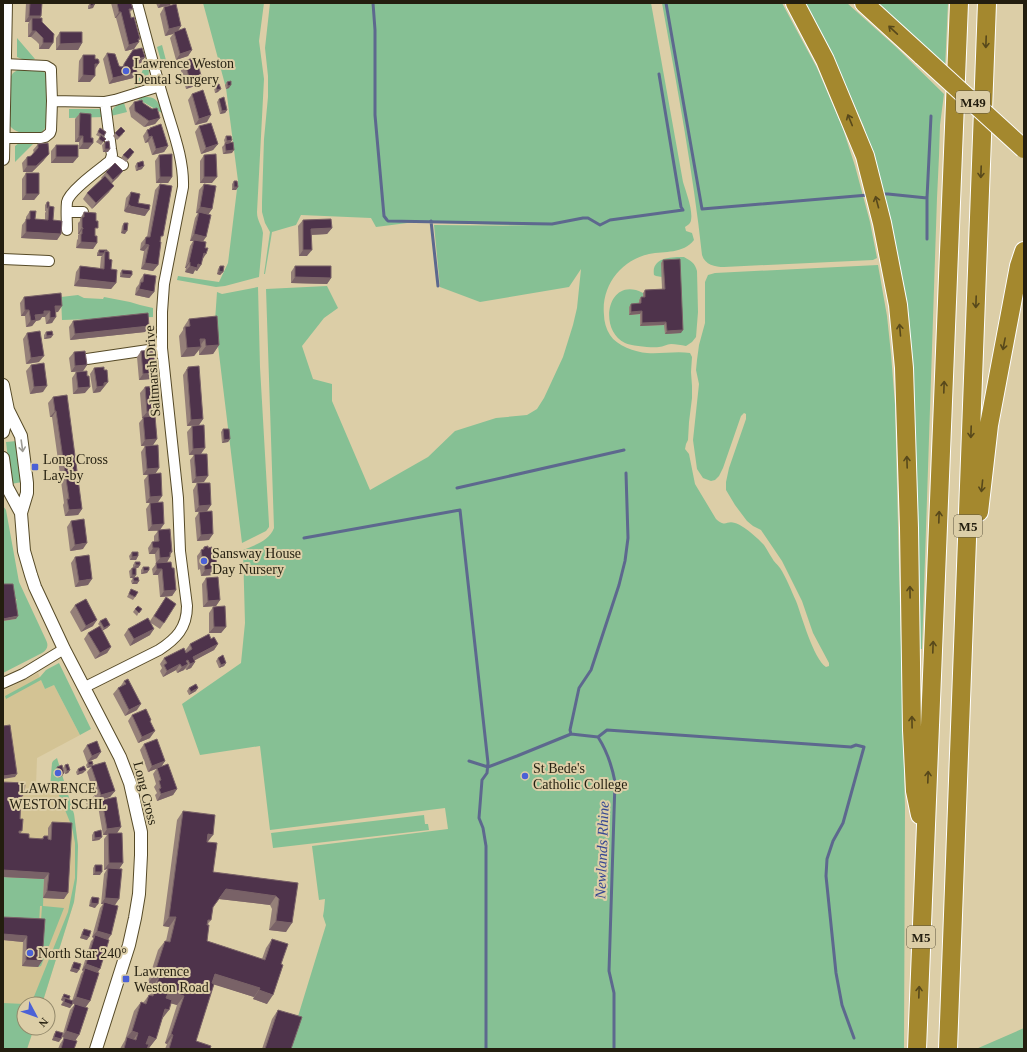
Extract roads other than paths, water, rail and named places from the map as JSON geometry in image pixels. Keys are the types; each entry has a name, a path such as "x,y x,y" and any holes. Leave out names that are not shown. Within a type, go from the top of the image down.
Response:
{"highway":[{"path":"795,3 825,60 865,156 882,223 898,305 904,368 909,528 912,723 915,791 925,844"},
{"name":"M49","path":"864,3 1024,149"},
{"name":"M5","path":"917,1049 960,3"},
{"name":"M5","path":"948,1049 987,3"},
{"name":"M5","path":"963,660 989,425 1019,266 1024,251"}],"street":[{"path":"3,159 6,3"},
{"name":"Saltmarsh Drive","path":"84,687 159,650 168,644 179,633 186,619 187,606 180,551 178,498 162,348 164,284 183,187 183,176 181,159 137,3"},
{"path":"4,64 46,66 49,68 51,72 52,101 51,130 48,135 41,138 4,138"},
{"path":"52,101 105,102 160,86"},
{"path":"67,230 67,202 72,192 110,161 111,158 105,102"},
{"path":"111,158 123,165"},
{"path":"67,212 83,212"},
{"path":"3,259 45,264"},
{"path":"87,359 162,348"},
{"name":"Long Cross","path":"3,385 8,410 21,436 27,483 21,513 24,551 31,575 35,587 64,649 120,757 130,783 141,832 140,886 135,918 127,952 96,1049"},
{"name":"Long Cross","path":"3,432 8,410"},
{"name":"Long Cross","path":"3,458 7,487 21,513"},
{"path":"3,684 24,674 64,649"}],"waterway":[{"path":"373,3 375,30 375,115 384,216 388,221 552,224 588,218 600,225 610,220 683,210 681,207 659,74"},
{"path":"666,3 702,209 868,195"},
{"path":"882,194 927,198 931,116"},
{"path":"927,198 927,239"},
{"path":"431,221 438,286"},
{"path":"457,488 624,450"},
{"name":"Newlands Rhine","path":"614,1049 614,993 609,971 615,782 609,759 598,737 571,734 570,730 579,688 591,670 619,585 625,561 628,538 626,473"},
{"path":"304,538 460,510 488,763 487,773 482,780 479,818 483,828 486,846 486,1049"},
{"path":"598,737 607,730 851,747 856,745 864,747 843,823 833,841 827,859 826,876 836,973 842,1005 854,1038"},
{"path":"469,761 488,767 571,734"}],"place":[{"name":"Lawrence Weston Dental Surgery","path":"126,71"},
{"name":"Long Cross Lay-by","path":"35,467"},
{"name":"Sansway House Day Nursery","path":"204,561"},
{"name":"LAWRENCE WESTON SCHL","path":"58,773"},
{"name":"St Bede's Catholic College","path":"525,776"},
{"name":"North Star 240°","path":"30,953"},
{"name":"Lawrence Weston Road","path":"126,979"}]}
